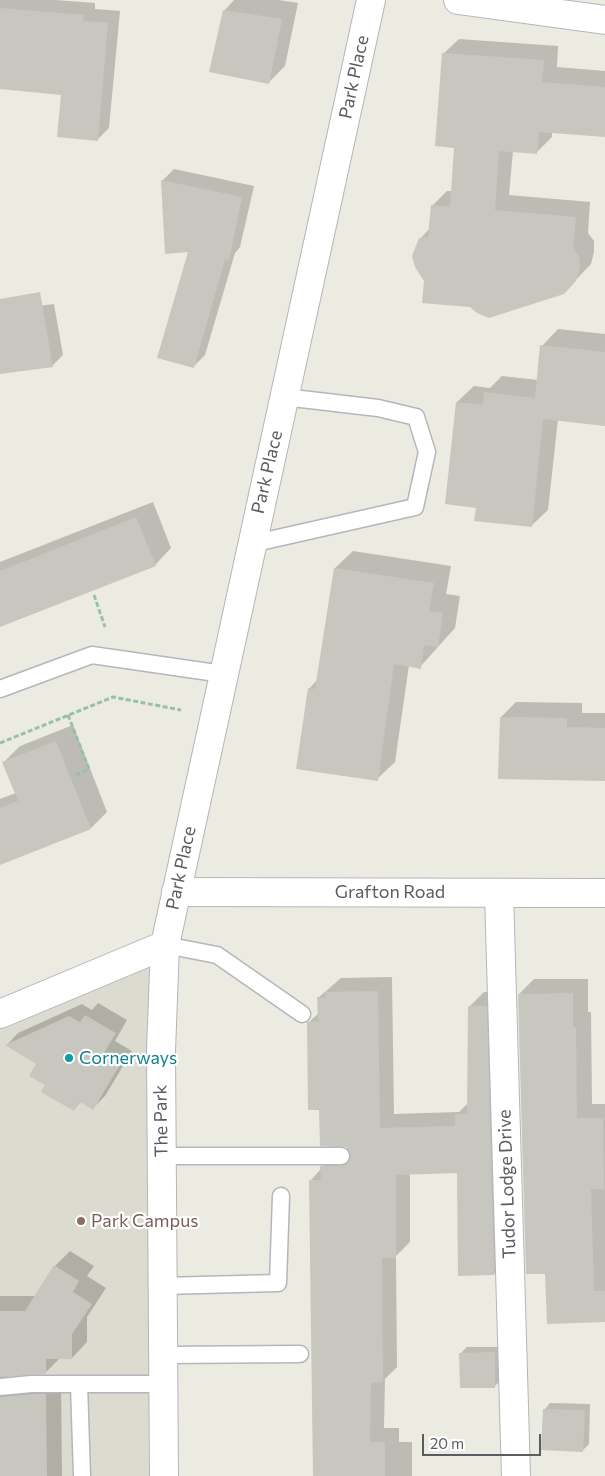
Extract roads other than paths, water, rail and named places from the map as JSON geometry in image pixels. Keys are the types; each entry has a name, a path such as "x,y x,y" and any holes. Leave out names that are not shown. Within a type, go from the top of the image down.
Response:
{"street":[{"name":"Park Place","path":"165,945 371,0"},
{"path":"458,0 605,20"},
{"name":"Grafton Road","path":"176,892 605,893"},
{"name":"Tudor Lodge Drive","path":"499,893 516,1476"},
{"path":"0,1014 165,945"},
{"name":"The Park","path":"164,1476 161,1051 165,945"}],"lane":[{"path":"251,544 415,507 427,452 416,417 378,408 284,397"},
{"path":"0,689 92,655 223,674"},
{"path":"165,945 217,955 302,1014"},
{"path":"162,1156 341,1156"},
{"path":"163,1286 278,1284 281,1196"},
{"path":"164,1355 300,1354"},
{"path":"0,1387 31,1384 164,1384"},
{"path":"79,1384 82,1476"}],"place":[{"name":"Cornerways","path":"69,1058"},
{"name":"Park Campus","path":"81,1221"}]}
